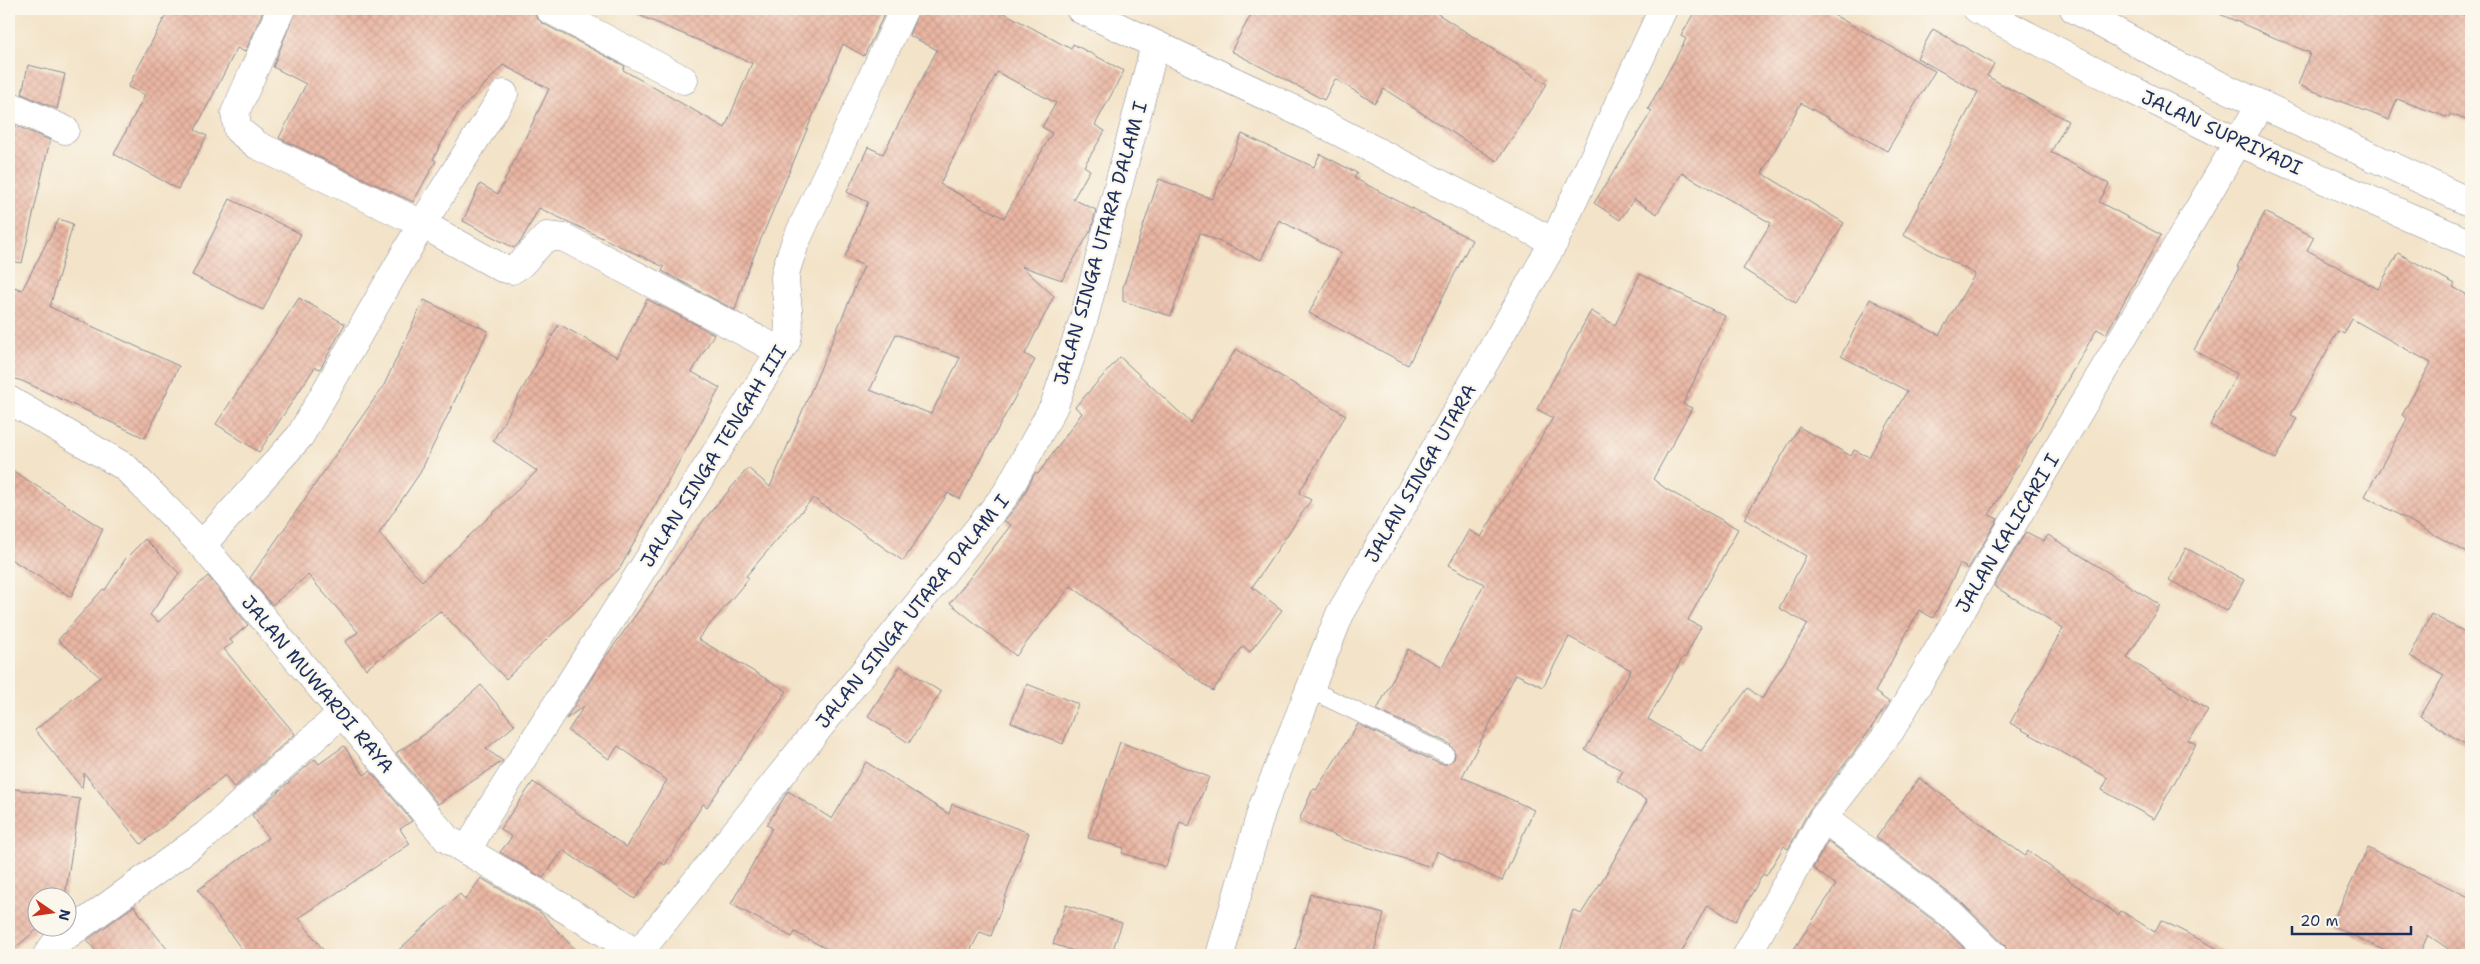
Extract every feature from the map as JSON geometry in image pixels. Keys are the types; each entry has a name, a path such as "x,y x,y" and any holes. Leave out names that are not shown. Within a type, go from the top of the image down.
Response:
{"street":[{"path":"281,9 235,113 238,130 257,145 422,224 491,263 512,270 521,264 547,236 565,238 780,352"},
{"path":"549,9 684,80"},
{"name":"JALAN SINGA TENGAH III","path":"467,851 488,813 780,352 790,332 786,306 785,274 795,243 904,9"},
{"path":"1080,9 1306,115 1554,242"},
{"name":"JALAN SINGA UTARA","path":"1220,955 1262,809 1340,614 1554,242 1663,9"},
{"name":"JALAN SUPRIYADI","path":"1977,9 2126,88 2238,142 2471,244"},
{"path":"2074,9 2183,68 2471,203"},
{"name":"JALAN SINGA UTARA DALAM I","path":"638,955 1006,494 1054,406 1084,318 1155,45"},
{"path":"202,545 300,436 422,224 504,94"},
{"path":"9,104 65,130"},
{"name":"JALAN KALICARI I","path":"1746,955 1823,818 1891,730 2260,105"},
{"name":"JALAN MUWARDI RAYA","path":"9,400 125,467 202,545 447,839 609,935 638,955"},
{"path":"47,955 55,944 207,834 342,713"},
{"path":"1823,818 1951,914 1993,955"}],"lane":[{"path":"1309,690 1445,754"}],"building":[{"path":"169,9 264,9 245,52 237,48 195,130 207,136 178,189 114,154 145,95 128,87"},
{"path":"296,9 534,9 536,17 542,23 625,66 623,70 725,128 752,63 624,9 887,9 864,56 843,44 745,277 735,310 662,271 664,267 539,208 521,241 514,248 463,221 480,184 498,194 549,89 503,65 458,113 433,159 436,161 413,202 279,138 306,84 273,67"},
{"path":"919,9 997,9 1071,49 1073,44 1124,71 1095,125 1105,131 1084,166 1090,170 1073,199 1096,210 1091,230 1062,280 1021,266 1054,296 1025,354 1035,360 960,499 948,493 903,561 813,498 746,576 749,578 698,639 787,691 707,807 703,804 665,865 660,862 635,899 563,850 543,878 500,852 512,837 500,829 533,782 626,847 667,780 618,746 609,759 568,731 584,706 566,719 602,662 703,521 748,468 770,487 864,266 845,257 868,202 847,192 868,147 883,154 937,50 909,35","holes":["997,72 1056,103 1042,127 1052,133 1004,218 940,184","896,334 960,358 931,414 870,390"]},
{"path":"1254,9 1430,9 1547,84 1497,161 1384,89 1375,103 1335,79 1324,100 1231,51"},
{"path":"1696,9 1823,9 1935,71 1887,151 1801,103 1762,173 1844,223 1796,303 1743,269 1771,223 1682,173 1657,214 1634,199 1620,220 1594,203 1652,111 1648,109 1686,39 1681,36"},
{"path":"2208,9 2448,9 2471,18 2471,122 2450,114 2449,118 2397,99 2389,120 2298,85 2310,53"},
{"path":"1933,29 1994,64 1987,76 2068,121 2051,152 2109,184 2099,202 2161,235 2106,334 2097,329 1989,515 1998,519 1968,569 1960,564 1933,618 1919,610 1875,692 1889,702 1860,744 1810,809 1788,849 1784,846 1766,876 1763,874 1736,921 1707,905 1680,955 1559,955 1573,910 1581,914 1647,801 1617,781 1623,771 1585,750 1631,670 1569,637 1543,687 1516,674 1462,777 1534,810 1502,881 1436,851 1431,867 1345,840 1299,820 1313,789 1316,790 1358,724 1440,764 1446,764 1454,759 1455,753 1450,744 1377,710 1408,649 1442,667 1484,584 1449,565 1469,530 1481,537 1553,418 1537,409 1591,311 1615,325 1640,274 1725,316 1683,404 1692,408 1653,479 1666,489 1738,529 1688,620 1701,627 1685,658 1683,657 1648,719 1701,751 1748,688 1762,699 1808,624 1779,608 1806,556 1744,519 1799,427 1851,456 1854,450 1869,457 1907,391 1841,356 1870,299 1939,335 1975,274 1903,235 1978,92 1917,58"},
{"path":"28,65 65,74 57,109 22,94"},
{"path":"14,125 50,140 22,263 9,261 9,129 13,131"},
{"path":"1242,134 1314,167 1320,154 1357,173 1354,178 1472,240 1408,365 1309,313 1341,253 1279,220 1261,260 1200,233 1171,316 1123,301 1123,287 1159,179 1212,199"},
{"path":"230,199 301,234 263,310 192,275"},
{"path":"2265,212 2314,237 2307,250 2378,289 2398,253 2455,284 2453,287 2471,297 2471,555 2365,496 2407,419 2402,415 2431,363 2352,319 2344,334 2338,331 2291,415 2297,418 2276,459 2210,425 2237,374 2194,350 2239,268 2237,267"},
{"path":"59,219 73,224 50,307 179,366 145,438 22,381 9,377 9,285 22,290"},
{"path":"299,298 345,324 320,369 315,367 259,452 216,424"},
{"path":"647,299 714,334 692,372 720,388 620,568 506,679 440,611 366,669 345,642 358,632 308,575 272,605 250,578 384,385 424,300 488,331 420,473 379,533 422,581 537,471 493,441 559,324 617,357"},
{"path":"1236,349 1346,415 1299,493 1311,500 1252,587 1282,610 1250,652 1243,646 1213,691 1071,586 1016,656 950,603 1011,525 1004,521 1020,502 1035,473 1038,474 1082,413 1075,407 1120,357 1191,423"},
{"path":"9,468 103,529 71,597 9,558"},
{"path":"2026,532 2044,541 2048,535 2160,605 2127,658 2208,710 2188,740 2196,744 2154,819 2102,790 2108,778 2010,723 2063,628 1994,586"},
{"path":"145,539 179,573 150,615 158,622 208,576 248,625 230,640 233,643 224,649 295,734 234,788 225,775 141,844 84,773 82,788 35,730 100,677 58,640 103,589 105,590 126,558"},
{"path":"2186,548 2244,580 2227,611 2169,580"},
{"path":"2431,614 2469,634 2471,630 2471,748 2420,716 2444,675 2410,656"},
{"path":"900,666 941,692 909,743 868,716"},
{"path":"1027,684 1078,704 1063,744 1011,722"},
{"path":"481,685 515,725 486,749 503,761 438,804 396,753 425,734"},
{"path":"1120,742 1209,777 1189,826 1180,822 1166,867 1122,853 1124,848 1088,838"},
{"path":"344,746 364,775 370,771 412,821 400,829 410,844 299,918 327,955 246,955 198,890 268,838 252,815 315,759 319,764"},
{"path":"866,762 949,814 952,804 1029,833 991,936 980,932 968,955 838,955 795,932 792,937 731,904 772,828 767,825 788,791 832,819"},
{"path":"1919,778 2025,856 2028,851 2118,915 2121,911 2155,932 2161,920 2230,955 2008,955 2004,944 1962,903 1876,838"},
{"path":"9,788 80,799 67,886 28,886 29,936 9,953"},
{"path":"1828,841 1941,926 1971,955 1790,955 1836,885 1813,868"},
{"path":"2368,848 2471,898 2471,955 2457,955 2428,935 2419,955 2394,955 2331,925"},
{"path":"481,878 541,913 580,955 393,955 460,894 465,900"},
{"path":"1310,894 1384,914 1373,955 1313,955 1295,950"},
{"path":"1066,905 1122,923 1111,955 1086,955 1053,944"},
{"path":"134,906 172,955 99,955 87,940"}]}
